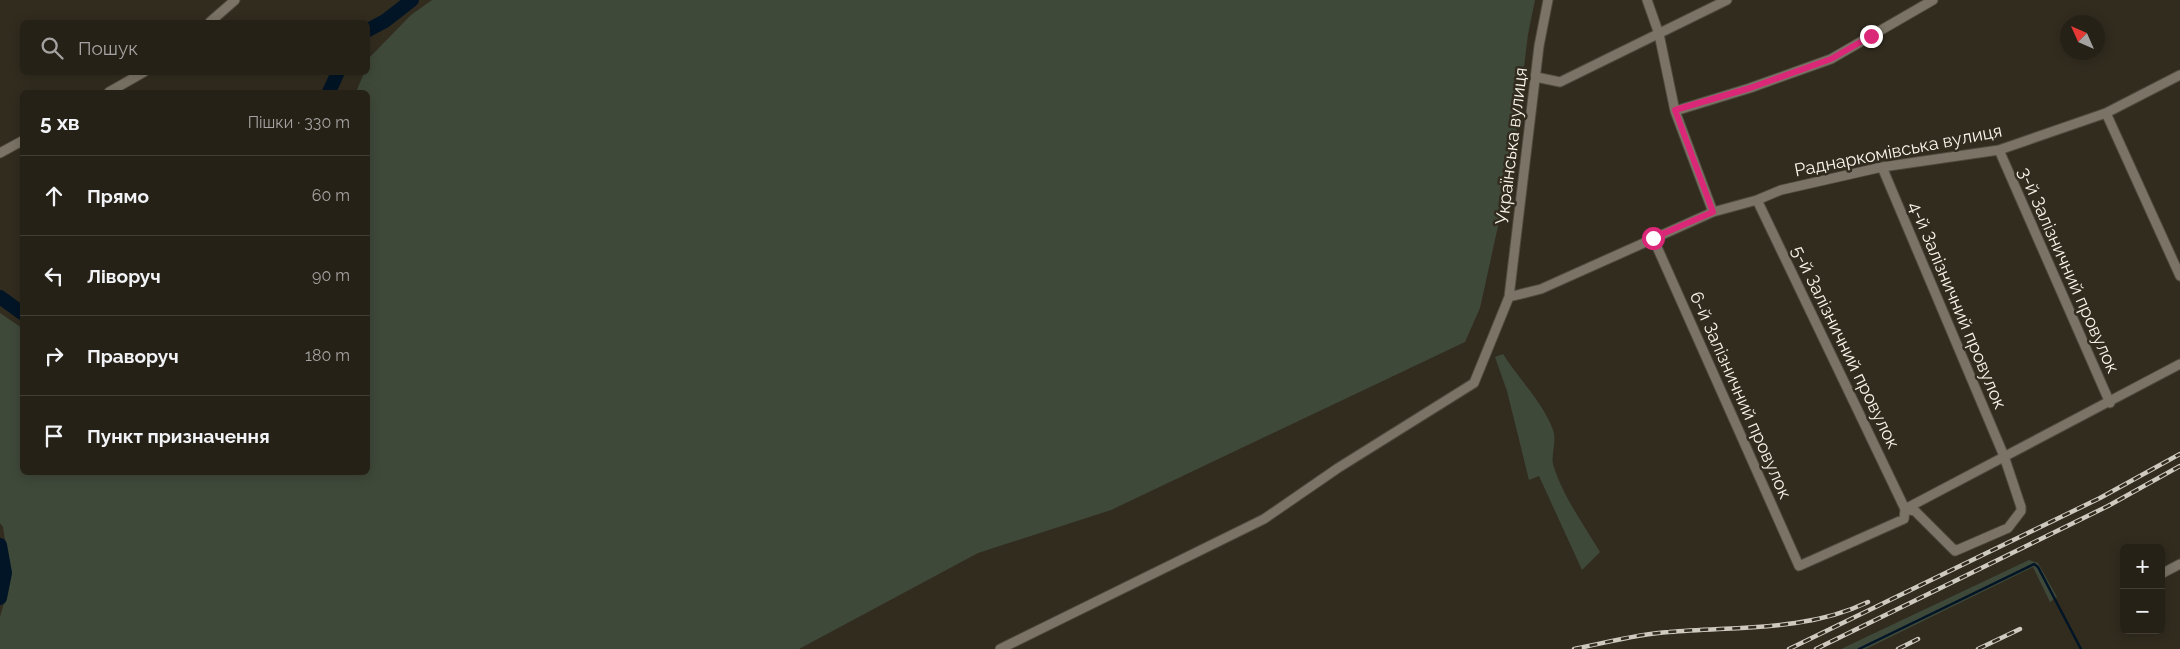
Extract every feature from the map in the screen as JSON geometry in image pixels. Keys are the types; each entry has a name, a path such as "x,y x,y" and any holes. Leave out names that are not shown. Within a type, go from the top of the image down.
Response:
{"street":[{"path":"212,20 235,0"},
{"name":"Українська вулиця","path":"1000,649 1264,519 1338,468 1474,382 1509,297 1536,77 1548,0"},
{"path":"1647,0 1659,34 1675,110 1713,212"},
{"path":"1536,77 1560,82 1727,0"},
{"path":"1675,110 1750,88 1831,59 1933,0"},
{"path":"113,90 139,75"},
{"name":"Раднаркомівська вулиця","path":"1509,297 1541,289 1713,212 1757,200 1781,190 1882,167 1998,150 2106,113 2180,75"},
{"path":"2106,113 2180,276"},
{"path":"0,153 20,142"},
{"name":"3-й Залізничний провулок","path":"1998,150 2110,403"},
{"name":"4-й Залізничний провулок","path":"1882,167 2004,456 2021,507 2021,511 2008,528 1955,551 1915,511 1905,509"},
{"name":"5-й Залізничний провулок","path":"1757,200 1905,509"},
{"name":"6-й Залізничний провулок","path":"1653,238 1799,566 1904,519 1905,509"},
{"path":"1905,509 2004,456 2110,403 2180,364"},
{"path":"2165,572 2180,564"}],"green space":[{"path":"432,0 1535,0 1528,34 1513,158 1480,308 1465,342 1111,510 978,553 799,649 0,649 0,617 11,577 3,527 0,523 0,313 20,327 20,475 370,475 370,90 357,90 363,75 370,75 370,57 411,15"},
{"path":"1503,354 1549,420 1554,434 1553,464 1557,476 1600,552 1582,570 1539,476 1529,480 1507,391 1495,357"},
{"path":"2029,560 2038,563 2057,597 2050,602 2033,567 1866,649 1841,649"}],"waterway":[{"path":"370,29 385,21 412,0"},
{"path":"330,90 337,75"},
{"path":"0,297 20,312"},
{"path":"0,545 5,573 0,598"},
{"path":"1859,649 2034,564 2038,567 2081,649"}],"railway":[{"path":"1789,649 2100,498 2180,454"},
{"path":"1816,649 2108,506 2180,466"},
{"path":"1574,649 1657,633 1795,623 1844,612 1868,602"},
{"path":"1978,649 2020,629"},
{"path":"1898,649 1918,639"}],"route":[{"path":"1653,238 1713,212 1675,110 1750,88 1831,59 1871,36"}]}
